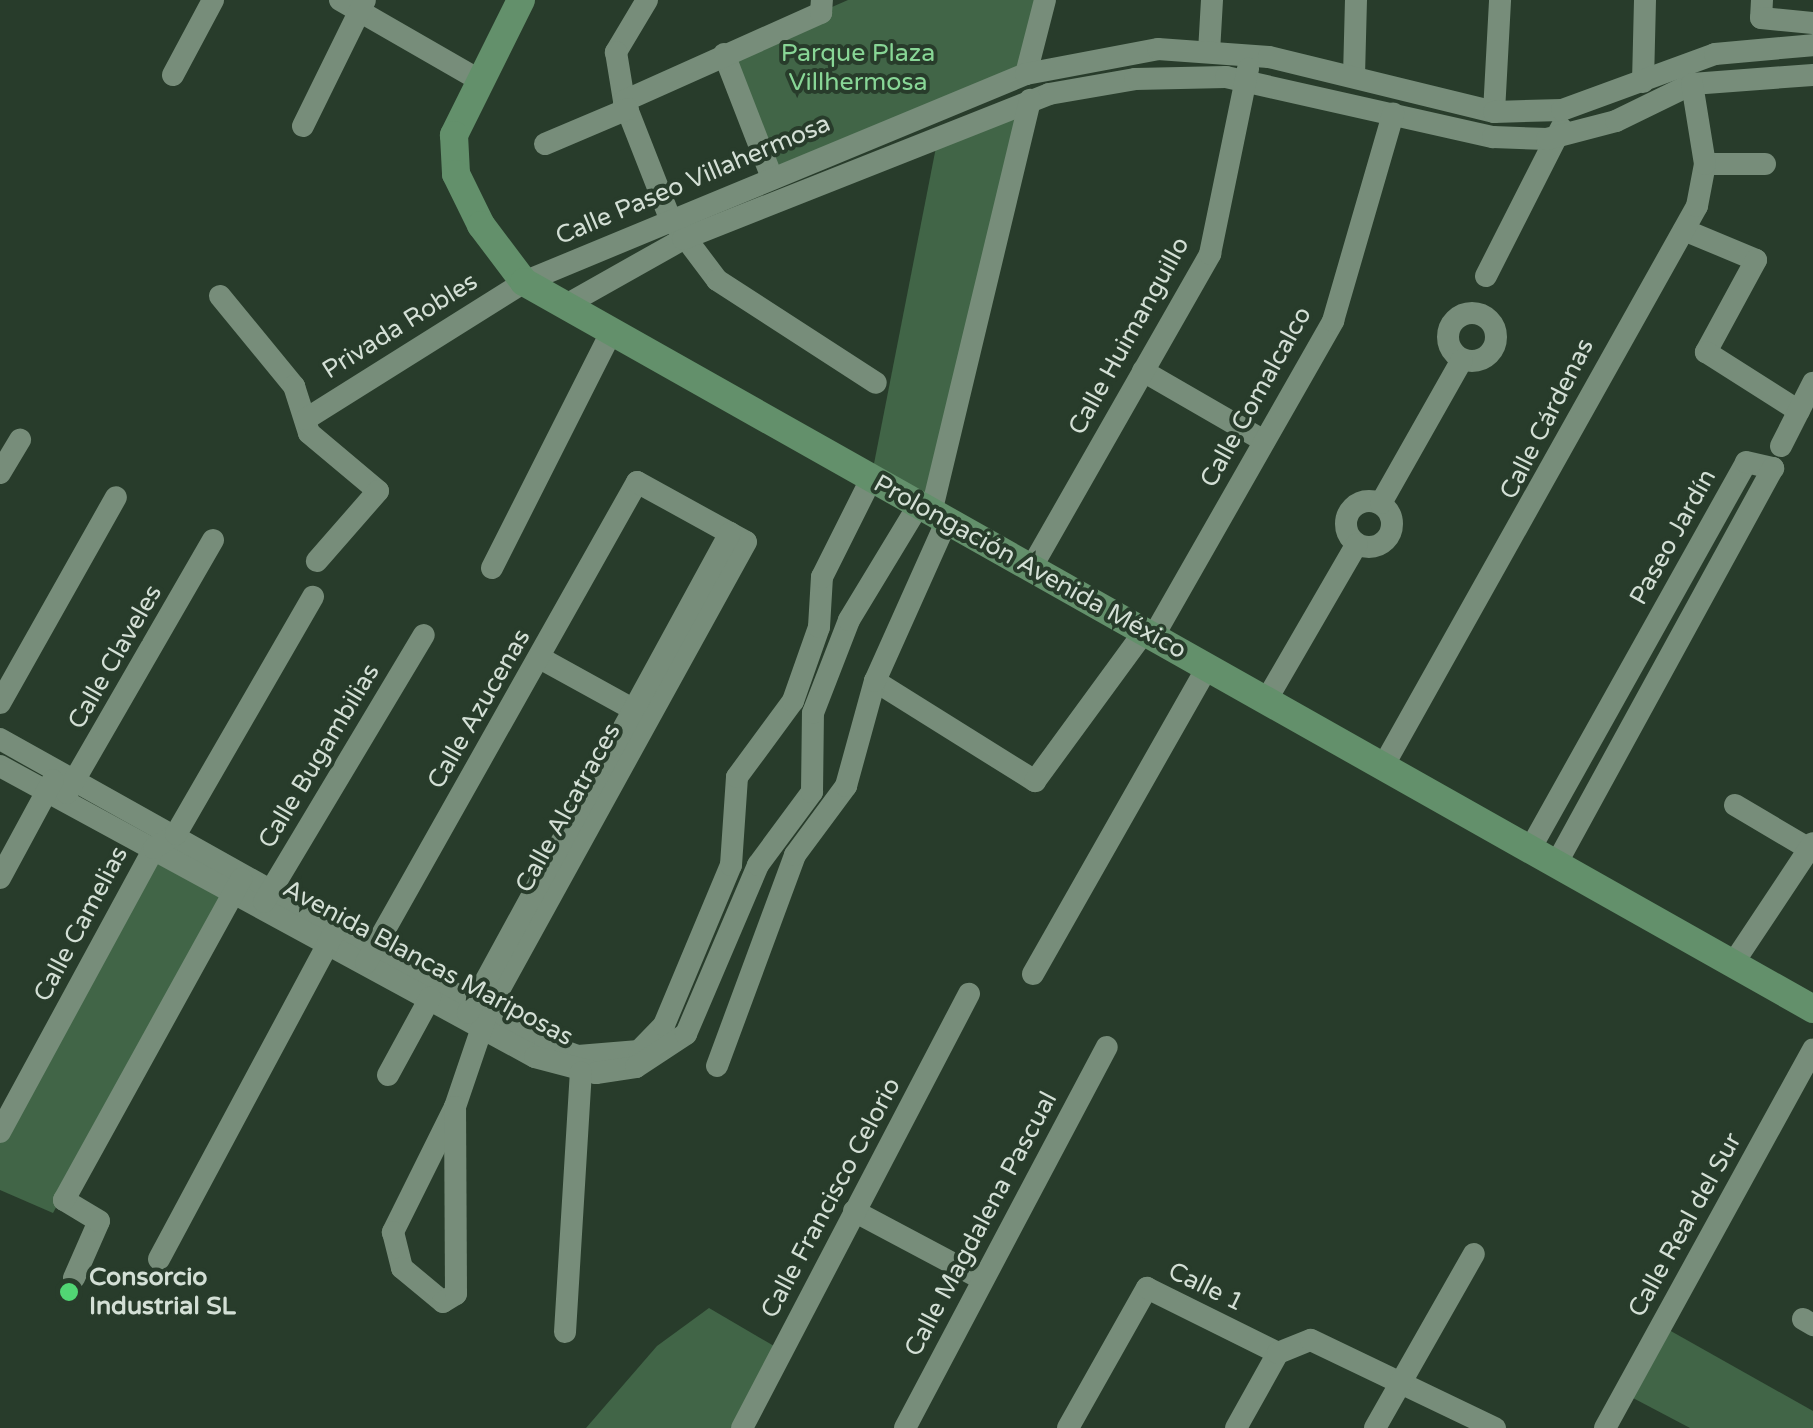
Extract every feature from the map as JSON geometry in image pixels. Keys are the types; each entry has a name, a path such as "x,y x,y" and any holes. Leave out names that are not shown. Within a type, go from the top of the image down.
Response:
{"main road":[{"name":"Prolongación Avenida México","path":"521,0 454,135 456,174 524,282 1030,570 1385,764 1529,851 1813,1009"}],"street":[{"path":"173,76 213,0"},
{"path":"646,0 616,52 626,105 669,216 717,280 876,383"},
{"path":"1026,74 1044,0"},
{"path":"1209,52 1212,0"},
{"path":"1354,76 1356,0"},
{"path":"1494,112 1500,0"},
{"path":"1643,82 1645,0"},
{"path":"1762,0 1761,18 1813,23"},
{"path":"303,126 355,4 479,80"},
{"path":"544,144 821,6"},
{"name":"Calle Paseo Villahermosa","path":"524,282 669,216 1026,74 1158,49 1249,55 1354,76 1494,112 1562,110 1716,54 1813,46"},
{"path":"724,54 772,175"},
{"name":"Calle Huimanguillo","path":"1030,570 1210,254 1249,55"},
{"name":"Calle Paseo Villahermosa","path":"566,305 684,240 984,118 1030,100 1135,79 1247,80 1493,137 1560,136 1692,84 1813,75"},
{"name":"Calle Cárdenas","path":"1385,764 1684,230 1705,164 1692,84"},
{"path":"975,94 984,118"},
{"path":"717,1066 795,855 846,786 875,682 931,514 1030,100"},
{"path":"1486,276 1560,136 1562,110"},
{"name":"Calle Comalcalco","path":"875,682 1034,782 1148,634 1332,321 1393,114"},
{"path":"1705,164 1765,164"},
{"path":"1684,230 1756,260 1706,352 1799,411"},
{"name":"Privada Robles","path":"306,418 524,282"},
{"name":"Privada Robles","path":"220,296 294,386 309,433 378,491 317,561"},
{"path":"492,568 612,330"},
{"path":"1267,700 1358,544 1378,545 1391,530 1381,503 1462,360"},
{"path":"1143,370 1264,442"},
{"path":"1781,446 1813,383"},
{"path":"0,474 20,440"},
{"name":"Paseo Jardín","path":"1529,851 1746,462 1774,468 1704,604 1556,865"},
{"name":"Avenida Blancas Mariposas","path":"371,953 430,998 578,1056 639,1050 664,1025 732,866 736,777 793,701 819,626 822,578 871,478"},
{"name":"Calle Azucenas","path":"371,953 637,482 738,538"},
{"path":"0,704 116,497"},
{"path":"1720,506 1749,521"},
{"name":"Avenida Blancas Mariposas","path":"0,766 61,785 176,834 239,882 581,1072 636,1067 686,1034 758,865 812,792 813,713 849,620 931,514"},
{"name":"Calle Alcatraces","path":"455,1107 456,1294 442,1302 402,1268 392,1232 455,1107 477,1015 738,538"},
{"name":"Calle Claveles","path":"0,878 213,540"},
{"path":"1676,590 1704,604"},
{"name":"Calle Camelias","path":"0,1132 154,848 176,834 313,597"},
{"name":"Calle Bugambilias","path":"267,898 424,635"},
{"path":"540,658 642,714"},
{"path":"1638,659 1665,675"},
{"path":"1033,974 1208,666"},
{"path":"1605,715 1632,732"},
{"name":"Avenida Blancas Mariposas","path":"0,739 154,848 239,882"},
{"path":"1732,965 1809,845 1735,806"},
{"path":"74,1278 98,1221 64,1200 239,882"},
{"path":"159,1259 333,934"},
{"name":"Calle Francisco Celorio","path":"742,1428 969,994"},
{"path":"388,1074 430,998"},
{"name":"Calle Magdalena Pascual","path":"905,1428 1107,1047"},
{"name":"Calle Real del Sur","path":"1605,1428 1813,1050"},
{"path":"565,1332 581,1072"},
{"path":"854,1211 982,1279"},
{"path":"1375,1428 1474,1254"},
{"name":"Calle 1","path":"1068,1428 1147,1288 1278,1353"},
{"path":"1236,1428 1278,1353 1311,1340 1404,1378 1495,1428"}],"green space":[{"name":"Parque Plaza Villhermosa","path":"848,0 1045,0 1026,74 771,175 724,54"},
{"path":"1030,100 931,513 871,479 938,137"},
{"path":"154,848 232,889 53,1213 0,1190 0,1132"},
{"path":"709,1308 774,1346 731,1428 586,1428 657,1346"},
{"path":"1669,1330 1813,1411 1813,1428 1690,1428 1633,1398"}],"place":[{"name":"Consorcio Industrial SL","path":"69,1292"}]}
